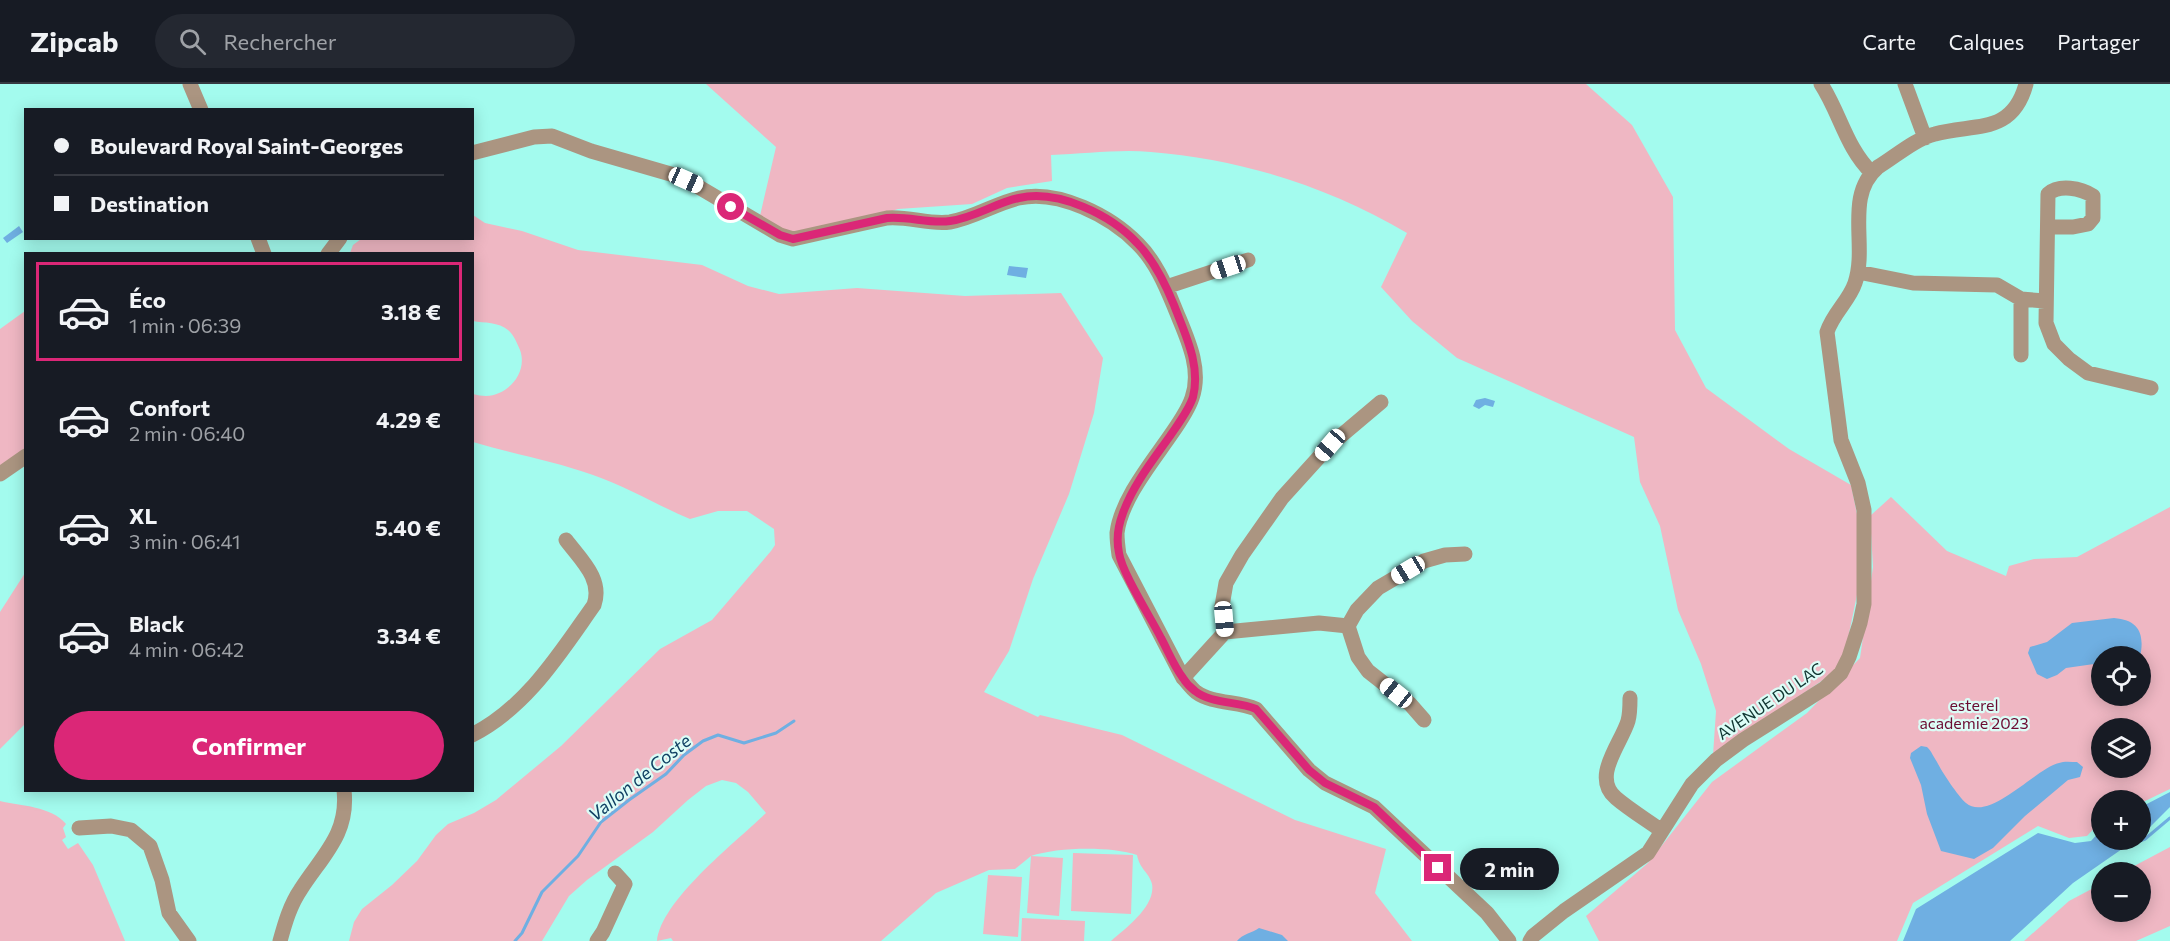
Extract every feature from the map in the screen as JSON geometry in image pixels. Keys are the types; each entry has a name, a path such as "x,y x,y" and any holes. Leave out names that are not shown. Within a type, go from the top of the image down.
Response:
{"street":[{"path":"190,84 200,108"},
{"path":"1821,84 1862,164 1872,172 1924,138 1949,131 1981,128 1997,122 2008,114 2019,101 2026,84"},
{"path":"1905,84 1924,138"},
{"path":"474,152 534,137 552,136 591,151 674,175 780,235 793,239 900,216 951,221 1017,198 1032,196 1062,199 1099,216 1125,232 1149,258 1166,287 1195,364 1192,399 1180,422 1136,486 1123,512 1117,533 1119,555 1183,678 1197,692 1208,698 1256,709 1309,770 1325,783 1374,807 1487,913 1509,940 1535,939"},
{"name":"AVENUE DU LAC","path":"1535,939 1564,911 1648,854 1692,784 1716,760 1743,740 1808,700 1841,673 1855,642 1864,604 1864,510 1858,483 1841,440 1827,332 1831,321 1855,284 1858,272 1859,206 1864,185 1872,172"},
{"path":"2048,227 2046,323 2054,344 2088,373 2151,388"},
{"path":"1166,287 1248,260"},
{"path":"1858,272 1913,283 1997,285 2020,299 2045,301"},
{"path":"2020,299 2021,355"},
{"path":"1225,632 1222,606 1226,583 1242,555 1282,498 1330,445 1381,402"},
{"path":"0,474 24,457"},
{"path":"474,734 525,697 594,605 598,594 595,579 566,540"},
{"path":"1424,720 1410,704 1368,670 1358,657 1348,626 1356,610 1378,588 1424,561 1445,555 1465,554"},
{"path":"1183,678 1225,632 1319,623 1348,626"},
{"path":"1630,698 1629,720 1608,764 1609,790 1615,797 1662,831"},
{"path":"280,941 289,910 340,830 344,813 344,792"},
{"path":"79,828 111,826 131,830 150,846 162,880 169,912 189,941"},
{"path":"597,941 625,884 615,873"}],"green space":[{"path":"706,84 1586,84 1632,125 1673,197 1675,330 1706,388 1789,449 1851,485 1857,514 1858,590 1842,667 1713,755 1716,711 1701,664 1678,610 1660,526 1640,482 1634,437 1457,358 1412,321 1381,287 1407,233 1377,217 1315,189 1251,169 1185,156 1114,151 1051,155 1052,181 1007,188 972,204 898,209 803,239 759,220 776,147"},
{"path":"474,216 485,223 522,231 578,250 702,265 748,286 779,294 857,288 965,296 1061,293 1103,358 1094,413 1069,494 1033,579 1009,651 984,692 1038,717 1040,715 1122,735 1295,820 1386,849 1375,893 1412,941 1111,941 1145,908 1152,892 1152,884 1137,855 1113,850 1084,849 1055,851 1031,856 1015,869 989,870 936,893 881,941 673,941 671,938 657,941 662,925 685,890 719,855 766,813 748,792 736,783 722,780 706,786 653,832 587,880 569,896 542,941 349,941 354,922 362,909 417,861 436,835 448,824 496,800 561,746 660,649 712,620 775,545 774,529 747,511 718,511 690,519 593,475 474,442 474,394 494,395 509,387 519,374 522,358 508,330 496,324 474,321 474,252 350,252 353,245 360,240 474,240"},
{"path":"24,312 24,449 0,467 0,329"},
{"name":"esterel academie 2023","path":"1891,497 1947,551 2006,576 2009,566 2034,559 2077,557 2170,507 2170,789 2151,798 2151,790 2091,790 2091,832 2087,836 2069,838 2038,826 1913,903 1897,941 1599,941 1586,916 1648,863 1712,782 1807,713 1860,658 1873,567 1870,516"},
{"path":"24,575 24,725 0,749 0,612"},
{"path":"0,801 44,810 60,818 66,824 63,828 66,837 62,840 68,849 78,843 93,865 125,941 0,941"},
{"path":"2170,847 2170,926 2136,941 2024,941 2069,901 2091,889 2091,922 2151,922 2151,862 2142,862"},
{"path":"1073,853 1133,855 1131,914 1071,911"},
{"path":"1031,856 1063,858 1059,916 1027,913"},
{"path":"988,875 1022,877 1018,937 983,934"},
{"path":"1022,918 1085,921 1084,941 1021,941"}],"water":[{"path":"19,226 23,232 7,243 3,238"},
{"path":"1009,266 1028,268 1026,278 1007,275"},
{"path":"1485,398 1495,401 1493,407 1485,405 1479,409 1473,406 1476,400"},
{"path":"2122,619 2135,625 2141,635 2141,646 2091,646 2091,664 2066,668 2047,679 2037,674 2028,653 2030,647 2047,642 2072,623"},
{"path":"1921,746 1927,747 1963,800 1976,807 1987,806 1999,800 2049,767 2059,763 2077,762 2083,767 2080,777 2068,780 2025,816 1993,848 1974,859 1941,851 1927,814 1921,785 1910,758 1911,753"},
{"path":"2170,792 2170,807 2151,826 2151,802"},
{"path":"2038,833 2075,843 2091,841 2091,850 2121,850 2103,862 2091,862 2091,871 2073,883 2010,941 1903,941 1916,909"},
{"path":"1259,928 1282,935 1288,941 1237,941"}],"waterway":[{"name":"Vallon de Coste","path":"515,941 522,933 542,892 578,856 601,822 666,774 684,755 703,741 718,735 744,743 776,733 794,721"},
{"path":"2151,834 2170,818"}],"route":[{"path":"731,207 780,235 793,239 900,216 942,222 951,221 1017,198 1050,196 1081,207 1114,224 1138,244 1159,273 1174,306 1195,364 1195,384 1192,399 1180,422 1136,486 1123,512 1117,533 1119,555 1130,578 1183,678 1197,692 1208,698 1256,709 1309,770 1325,783 1374,807 1438,868"}]}
